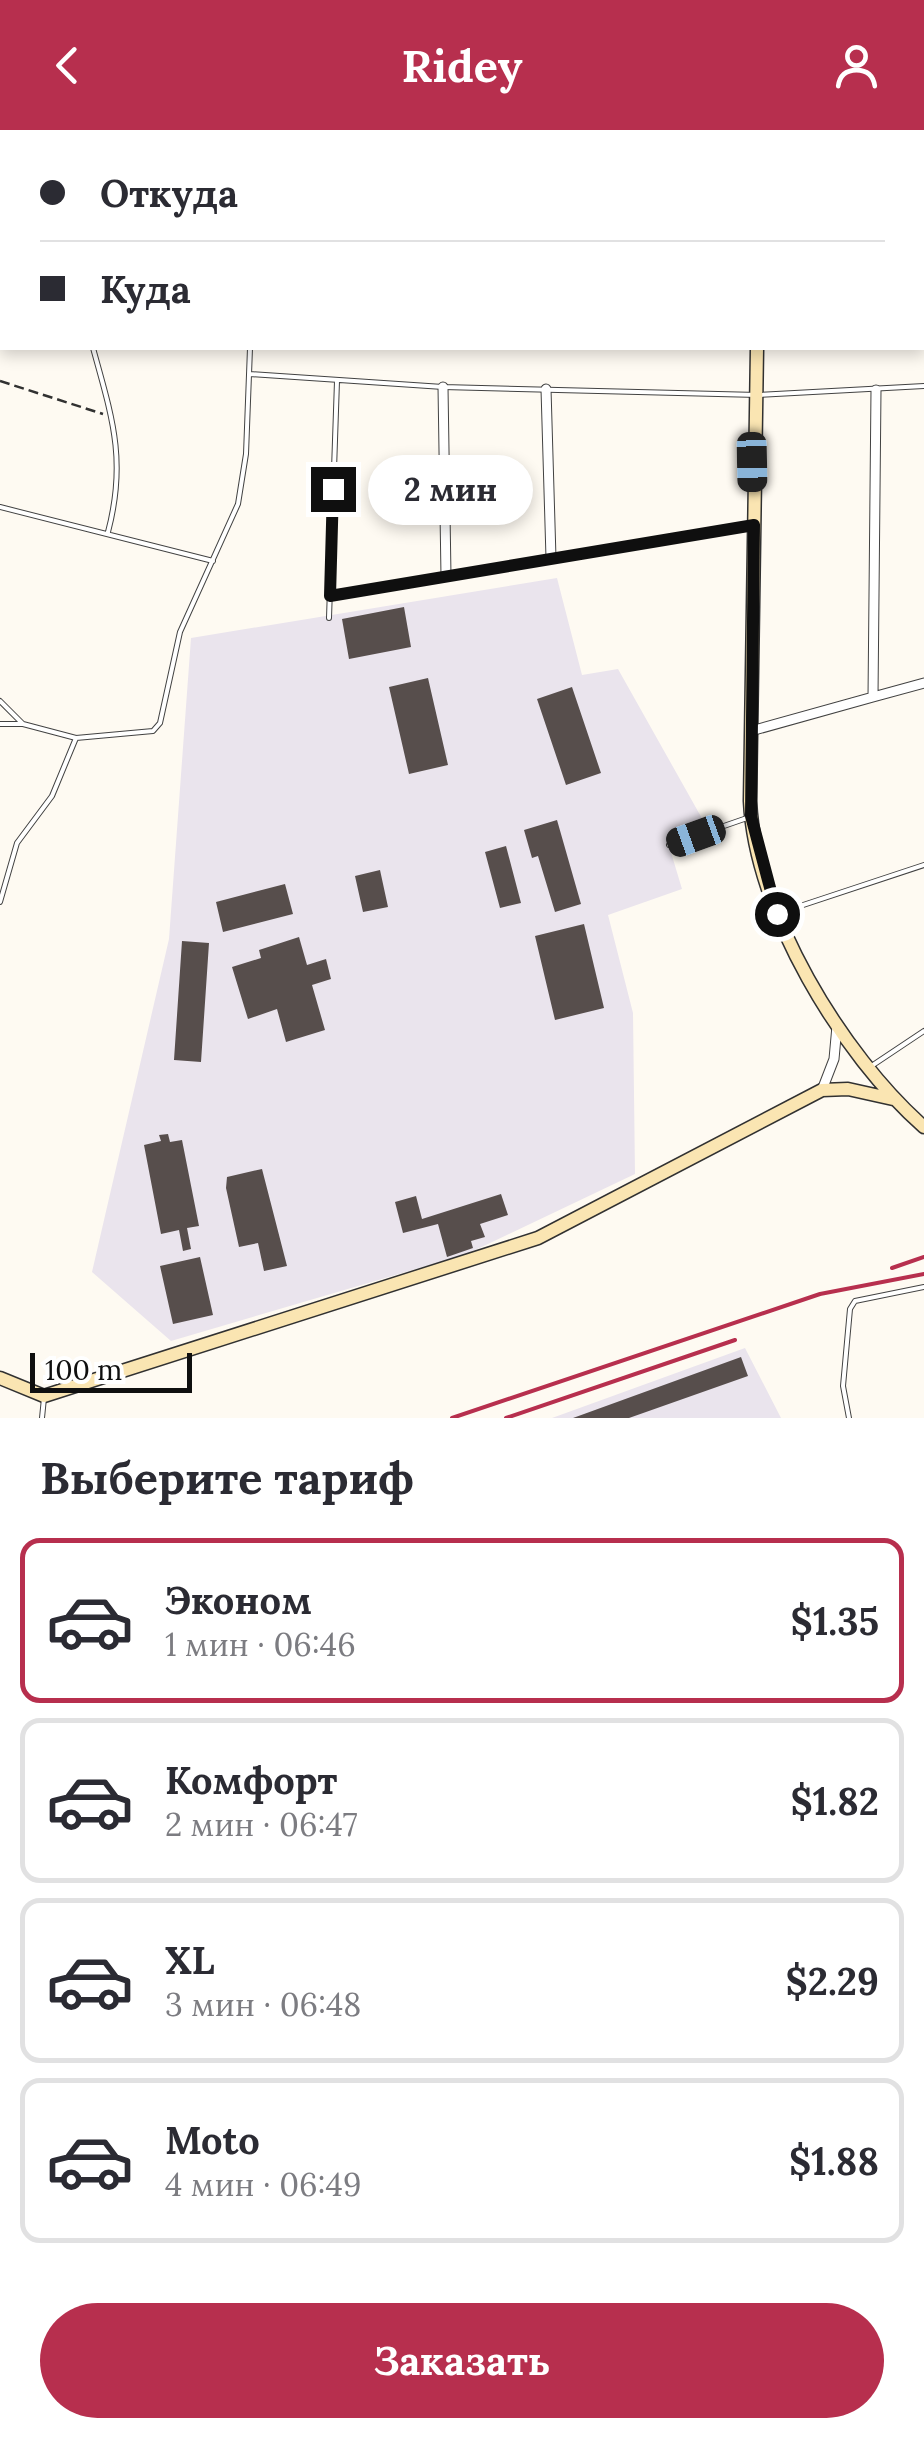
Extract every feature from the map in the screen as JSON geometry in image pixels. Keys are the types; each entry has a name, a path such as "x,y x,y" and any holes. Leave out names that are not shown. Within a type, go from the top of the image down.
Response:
{"street":[{"path":"757,350 751,816 777,914 837,1025 867,1069 924,1126"},
{"path":"443,387 446,576"},
{"path":"546,389 551,558"},
{"path":"872,697 876,390"},
{"path":"752,731 924,683"},
{"path":"822,1090 834,1059 837,1025"},
{"path":"0,1378 44,1396 538,1238 822,1090 848,1089 893,1099"}],"lane":[{"path":"93,350 112,417 120,476 108,532"},
{"path":"0,724 23,724 76,738 153,731 160,722 180,632 238,504 250,350"},
{"path":"250,374 443,387 758,395 924,386"},
{"path":"329,618 337,381"},
{"path":"0,506 214,560"},
{"path":"330,596 754,525"},
{"path":"0,700 23,724"},
{"path":"0,902 16,843 52,796 76,738"},
{"path":"669,846 751,816"},
{"path":"777,914 924,864"},
{"path":"867,1069 924,1031"},
{"path":"850,1418 842,1386 850,1340 850,1308 856,1301 924,1288"},
{"path":"42,1418 44,1396"}],"path":[{"path":"0,382 112,417"}],"shaded area":[{"path":"557,578 582,675 618,669 704,822 667,839 682,889 608,915 633,1013 635,1174 467,1254 171,1341 92,1272 169,939 191,638"},
{"path":"745,1348 781,1418 552,1418"}],"building":[{"path":"404,607 411,647 349,659 342,619"},
{"path":"428,678 448,765 409,774 389,687"},
{"path":"572,687 601,773 566,785 537,699"},
{"path":"557,820 581,904 555,912 538,856 532,858 524,830"},
{"path":"506,846 521,903 500,908 485,852"},
{"path":"380,870 388,907 363,912 355,876"},
{"path":"285,884 293,914 223,932 216,902"},
{"path":"584,924 604,1008 555,1020 535,936"},
{"path":"299,937 307,965 326,959 331,979 312,985 325,1030 286,1042 277,1009 248,1019 232,967 261,958 259,950"},
{"path":"182,941 209,943 201,1062 174,1060"},
{"path":"168,1134 170,1142 182,1140 199,1226 187,1228 191,1249 183,1251 179,1230 161,1234 144,1145 161,1141 159,1135"},
{"path":"262,1169 287,1266 264,1271 258,1243 239,1247 226,1188 227,1177"},
{"path":"501,1194 508,1215 480,1224 485,1237 471,1241 473,1248 447,1257 438,1224 403,1233 395,1202 416,1196 422,1219"},
{"path":"200,1257 213,1315 173,1324 160,1266"},
{"path":"741,1357 748,1376 629,1418 573,1418"}],"railway":[{"path":"892,1268 924,1257"},
{"path":"452,1418 820,1294 924,1274"},
{"path":"506,1418 735,1340"}],"route":[{"path":"333,489 330,596 754,525 751,816 777,914"}]}
